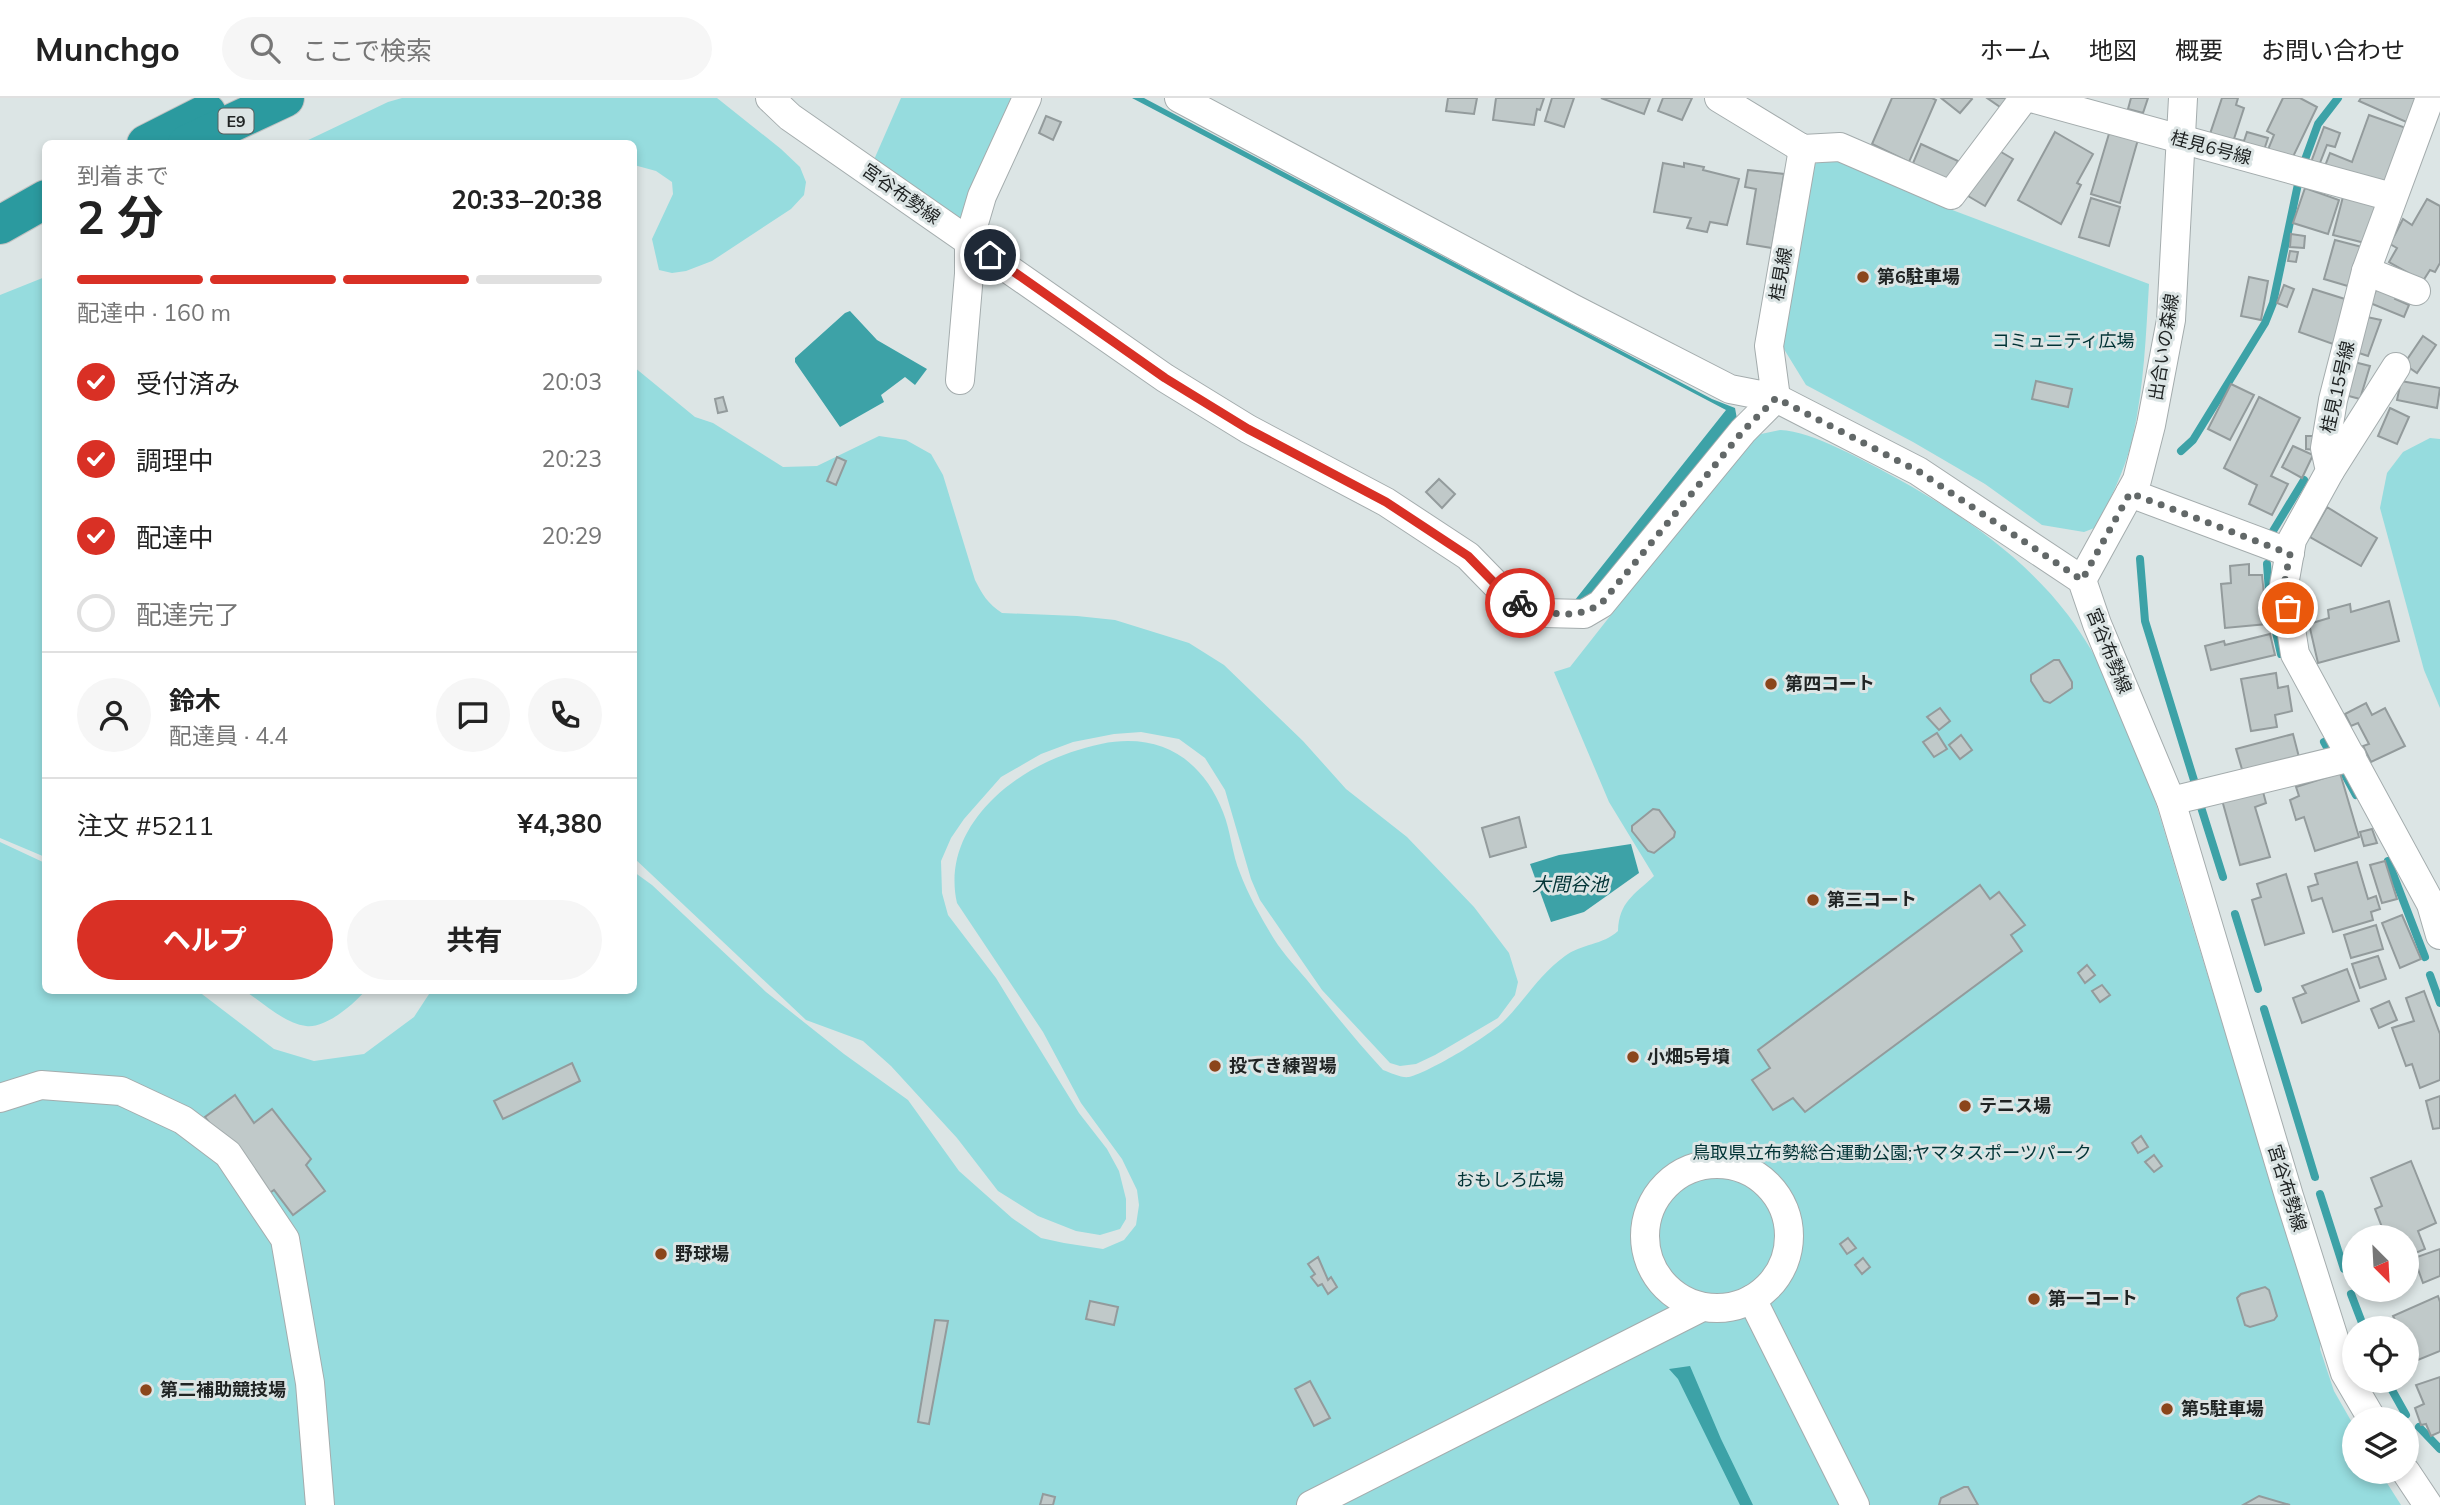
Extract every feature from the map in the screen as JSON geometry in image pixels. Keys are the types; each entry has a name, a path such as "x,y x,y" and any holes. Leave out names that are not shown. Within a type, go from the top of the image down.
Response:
{"highway":[{"name":"E9","path":"153,140 240,98"},
{"name":"E9","path":"196,140 285,98"},
{"path":"0,225 42,201"},
{"path":"0,243 42,221"}],"street":[{"name":"宮谷布勢線","path":"770,98 790,117 1165,378 1248,429 1386,502 1468,556 1510,599 1544,613 1584,614 1601,604 1743,431 1776,398"},
{"path":"960,380 969,274 968,240 982,196 1027,98"},
{"path":"1179,98 1572,308 1730,389 1776,398 1918,471 2082,580"},
{"path":"1719,98 1803,149 1840,148 1951,195 2024,98"},
{"name":"桂見6号線","path":"2031,98 2392,197"},
{"name":"出合いの森線","path":"2082,580 2137,480 2151,425 2171,320 2183,98"},
{"name":"桂見15号線","path":"2330,471 2325,448 2333,400 2366,271 2430,98"},
{"name":"桂見線","path":"1776,398 1769,346 1803,149"},
{"path":"2366,271 2416,291"},
{"path":"2396,367 2330,471 2292,540 2284,585 2295,654 2431,904 2440,935"},
{"path":"2130,493 2290,554"},
{"name":"宮谷布勢線","path":"2082,580 2097,624 2171,801 2345,1373 2365,1407"},
{"path":"2171,801 2352,757"},
{"path":"0,1098 41,1085 121,1091 183,1120 228,1154 285,1240 310,1383 320,1505"},
{"path":"1722,1164 1745,1169 1766,1182 1780,1201 1789,1223 1789,1246 1782,1269 1768,1288 1752,1299 1726,1308 1702,1307 1680,1298 1662,1283 1650,1263 1645,1239 1648,1215 1659,1194 1676,1177 1698,1167 1722,1164"},
{"path":"1752,1299 1855,1505"},
{"path":"1311,1505 1702,1307"},
{"path":"2414,1484 2428,1505"}],"green space":[{"path":"402,98 717,98 800,167 806,182 804,195 791,209 712,261 686,271 672,273 659,270 652,239 673,194 672,182 656,171 637,166 637,140 308,140"},
{"path":"901,98 1021,98 968,224 873,162"},
{"name":"コミュニティ広場","path":"1828,157 1947,208 2149,284 2142,379 2133,436 2122,471 2097,527 2084,532 2042,525 1985,484 1806,385 1779,341 1809,172 1815,164"},
{"path":"42,278 42,856 0,838 0,295"},
{"path":"637,369 695,417 713,423 783,467 817,466 879,436 906,440 931,454 943,475 975,580 993,606 1002,613 1115,620 1189,643 1224,665 1303,741 1346,789 1407,837 1474,907 1509,953 1518,982 1515,995 1498,1018 1416,1064 1400,1066 1390,1063 1322,990 1260,900 1251,879 1225,790 1205,758 1179,739 1141,732 1073,742 1041,754 1001,777 964,819 951,838 941,861 942,893 948,915 996,978 1079,1113 1107,1149 1119,1171 1126,1199 1126,1219 1120,1229 1100,1235 1076,1231 1038,1216 998,1191 957,1138 891,1066 863,1041 806,1020 637,861"},
{"name":"鳥取県立布勢総合運動公園;ヤマタスポーツパーク","path":"1780,430 1793,432 1824,442 1898,479 1968,522 2032,574 2068,615 2091,649 2111,686 2142,762 2321,1340 2320,1349 2334,1391 2343,1407 2342,1484 2388,1484 2401,1505 0,1505 0,842 42,862 42,994 202,994 274,1049 314,1061 364,1054 414,1017 429,994 637,994 637,874 652,885 766,992 844,1054 908,1100 959,1171 1012,1218 1041,1238 1103,1249 1124,1240 1136,1225 1139,1205 1137,1190 1122,1159 1081,1103 1043,1032 957,903 957,860 967,833 983,809 1006,788 1031,771 1057,757 1086,748 1122,741 1142,742 1176,753 1203,777 1214,793 1226,820 1237,866 1247,890 1287,957 1383,1070 1399,1076 1419,1074 1445,1061 1498,1026 1565,956 1606,939 1618,931 1625,906 1654,876 1609,802 1554,672 1570,667 1743,447 1761,434"},
{"path":"2430,438 2440,439 2440,708 2424,670 2380,508 2387,473 2403,452"},
{"path":"249,994 362,994 347,1009 322,1024 306,1026 282,1017"}],"water":[{"path":"1132,98 1144,98 1712,399 1735,408 1737,419 1590,599 1575,600 1726,410"},
{"path":"850,311 877,340 927,369 915,385 905,377 881,395 884,402 840,427 795,362 795,358"},
{"name":"大間谷池","path":"1631,844 1639,873 1584,912 1551,922 1530,864 1559,855"},
{"path":"1690,1366 1753,1505 1740,1505 1678,1379 1669,1369"}],"building":[{"path":"1448,98 1477,98 1474,114 1446,111"},
{"path":"1496,98 1544,98 1540,110 1537,109 1534,125 1493,120"},
{"path":"1552,98 1574,98 1564,127 1545,121"},
{"path":"1601,98 1650,98 1644,114"},
{"path":"1663,98 1692,98 1682,120 1658,111"},
{"path":"1892,98 1936,100 1909,162 1872,144"},
{"path":"1941,98 1971,98 1972,99 1960,113"},
{"path":"1987,98 2009,98 2003,109"},
{"path":"2131,98 2148,98 2143,113 2128,109"},
{"path":"2222,98 2238,98 2236,105 2244,108 2232,145 2209,137"},
{"path":"2283,98 2300,98 2317,107 2290,163 2267,152 2274,135 2267,131"},
{"path":"2361,98 2424,98 2413,125 2359,101"},
{"path":"2369,115 2409,129 2386,188 2325,166 2330,153 2352,162"},
{"path":"1046,116 1061,122 1053,140 1039,133"},
{"path":"2111,127 2139,136 2120,203 2091,194"},
{"path":"2324,127 2340,133 2335,147 2327,145 2318,168 2310,165"},
{"path":"2055,132 2093,154 2077,183 2081,185 2061,224 2018,200"},
{"path":"2247,132 2268,138 2262,156 2234,148 2236,139 2244,141"},
{"path":"1921,144 1958,161 1948,185 1911,168"},
{"path":"1996,149 2013,159 1985,206 1968,196"},
{"path":"1663,163 1704,167 1703,170 1739,179 1727,225 1710,222 1707,232 1687,228 1691,218 1654,212"},
{"path":"1748,170 1784,174 1772,248 1747,244 1756,189 1745,187"},
{"path":"2305,188 2339,200 2328,234 2293,223"},
{"path":"2344,193 2379,203 2369,244 2333,235"},
{"path":"2091,198 2120,207 2109,246 2079,237"},
{"path":"2427,199 2440,206 2440,263 2435,272 2430,270 2423,281 2389,262 2397,248 2390,244 2403,219 2412,225"},
{"path":"2291,234 2305,236 2304,248 2290,247"},
{"path":"2335,240 2362,247 2351,287 2324,279"},
{"path":"2290,251 2298,252 2296,262 2288,261"},
{"path":"2249,277 2268,281 2261,320 2241,316"},
{"path":"2284,285 2294,289 2287,307 2277,303"},
{"path":"2378,286 2396,294 2395,299 2409,305 2404,317 2370,303"},
{"path":"2313,289 2348,300 2333,344 2299,332"},
{"path":"2367,317 2381,320 2368,356 2356,352"},
{"path":"2423,336 2436,345 2417,373 2404,364"},
{"path":"2354,362 2370,366 2360,399 2345,395"},
{"path":"2036,381 2072,389 2068,407 2032,399"},
{"path":"2401,381 2440,388 2437,408 2397,400"},
{"path":"2231,384 2254,395 2230,440 2208,429"},
{"path":"723,397 727,411 718,413 715,399"},
{"path":"2259,397 2300,418 2271,476 2288,484 2272,515 2249,504 2257,485 2224,468"},
{"path":"2390,408 2409,417 2397,444 2378,436"},
{"path":"2306,436 2316,436 2315,450 2306,449"},
{"path":"2293,446 2313,455 2302,478 2282,467"},
{"path":"837,457 846,461 836,485 827,481"},
{"path":"1439,479 1455,494 1442,508 1426,492"},
{"path":"2327,507 2377,538 2361,566 2310,537"},
{"path":"2249,564 2249,575 2262,575 2267,624 2225,628 2221,584 2231,583 2230,566"},
{"path":"2389,601 2399,641 2318,663 2309,624 2329,618 2328,610 2350,604 2351,612"},
{"path":"2270,634 2275,655 2211,670 2205,646 2224,641 2225,645"},
{"path":"2054,660 2059,660 2072,682 2072,688 2050,703 2044,701 2031,681 2031,675"},
{"path":"2276,673 2278,688 2288,686 2292,711 2275,715 2277,727 2251,731 2241,679"},
{"path":"2366,703 2372,715 2385,708 2405,746 2371,762 2363,746 2369,744 2358,723 2351,726 2345,714"},
{"path":"1940,708 1950,721 1939,730 1927,717"},
{"path":"1937,733 1947,749 1934,757 1923,742"},
{"path":"2293,734 2300,761 2244,776 2236,749"},
{"path":"1961,735 1972,750 1960,759 1949,745"},
{"path":"2340,773 2359,837 2315,851 2304,817 2296,820 2290,800 2299,796 2296,787"},
{"path":"2262,788 2266,803 2255,807 2270,857 2240,865 2222,800"},
{"path":"1653,809 1659,810 1675,832 1674,837 1654,853 1648,851 1632,831 1632,826"},
{"path":"1519,817 1526,847 1490,857 1482,828"},
{"path":"2372,829 2377,843 2364,846 2360,832"},
{"path":"2385,861 2397,899 2382,903 2370,865"},
{"path":"2357,862 2368,899 2376,896 2380,909 2371,912 2373,920 2333,932 2322,898 2312,901 2308,887 2318,884 2315,874"},
{"path":"2286,874 2304,933 2265,945 2252,900 2261,897 2257,884"},
{"path":"1980,885 1990,899 1999,892 2025,925 2011,935 2022,951 1805,1112 1793,1098 1773,1110 1752,1080 1770,1068 1758,1050"},
{"path":"2402,915 2421,959 2400,968 2382,923"},
{"path":"2376,925 2383,949 2351,958 2344,935"},
{"path":"2378,956 2386,979 2360,988 2352,964"},
{"path":"2087,965 2095,975 2085,983 2078,973"},
{"path":"2347,969 2359,1001 2302,1023 2293,998 2306,993 2302,986"},
{"path":"2102,985 2110,995 2100,1002 2092,991"},
{"path":"2424,991 2440,1034 2440,1080 2420,1088 2412,1064 2406,1066 2392,1028 2414,1021 2406,998"},
{"path":"2389,1001 2397,1020 2379,1028 2371,1009"},
{"path":"572,1063 580,1081 503,1119 494,1101"},
{"path":"235,1095 254,1123 272,1109 311,1159 306,1165 325,1191 293,1215 274,1190 267,1195 205,1117"},
{"path":"2440,1096 2440,1128 2433,1129 2426,1101"},
{"path":"2141,1136 2148,1147 2138,1153 2132,1143"},
{"path":"2154,1155 2162,1166 2154,1172 2145,1162"},
{"path":"2411,1161 2436,1223 2419,1231 2419,1225 2381,1225 2375,1209 2382,1206 2371,1178"},
{"path":"2419,1234 2425,1249 2419,1252"},
{"path":"1848,1238 1856,1248 1847,1254 1840,1244"},
{"path":"2440,1249 2440,1276 2423,1283 2419,1272 2419,1256"},
{"path":"1318,1257 1328,1280 1331,1277 1337,1287 1328,1294 1322,1284 1318,1286 1311,1277 1315,1274 1308,1264"},
{"path":"1863,1258 1870,1267 1862,1274 1855,1265"},
{"path":"2265,1287 2269,1290 2277,1316 2274,1320 2250,1327 2245,1325 2237,1298 2241,1294"},
{"path":"2438,1296 2440,1351 2419,1360 2419,1316 2393,1316"},
{"path":"1090,1301 1118,1307 1114,1325 1086,1319"},
{"path":"935,1320 948,1321 929,1424 918,1422"},
{"path":"2440,1377 2440,1432 2431,1436 2426,1424 2421,1425 2419,1419 2417,1407 2424,1404 2419,1384"},
{"path":"1310,1381 1330,1418 1314,1426 1295,1389"},
{"path":"1968,1487 1978,1505 1939,1505 1941,1498"},
{"path":"1043,1494 1055,1497 1053,1505 1040,1505"},
{"path":"2259,1496 2290,1505 2243,1505"}],"waterway":[{"path":"2303,165 2318,124 2338,98"},
{"path":"2181,451 2193,440 2265,323 2273,303 2298,184"},
{"path":"2273,531 2304,480"},
{"path":"2140,559 2145,621 2197,790"},
{"path":"2267,564 2270,606 2281,654"},
{"path":"2324,742 2332,756"},
{"path":"2344,773 2356,795"},
{"path":"2200,804 2223,877"},
{"path":"2388,861 2425,957"},
{"path":"2235,914 2258,989"},
{"path":"2430,975 2440,1003"},
{"path":"2264,1009 2315,1177"},
{"path":"2320,1194 2342,1263"},
{"path":"2354,1302 2359,1316"},
{"path":"2394,1393 2402,1407"},
{"path":"2419,1427 2440,1449"}],"way so far":[{"path":"1520,603 1544,613 1584,614 1601,604 1743,431 1776,398 1918,471 2082,580 2130,493 2290,554 2284,585 2288,608"}],"place":[{"name":"第6駐車場","path":"1863,277"},
{"name":"第四コート","path":"1771,684"},
{"name":"第三コート","path":"1813,900"},
{"name":"小畑5号墳","path":"1633,1057"},
{"name":"投てき練習場","path":"1215,1066"},
{"name":"テニス場","path":"1965,1106"},
{"name":"野球場","path":"661,1254"},
{"name":"第一コート","path":"2034,1299"},
{"name":"第二補助競技場","path":"146,1390"},
{"name":"第5駐車場","path":"2167,1409"}],"route":[{"path":"990,255 1165,378 1248,429 1386,502 1468,556 1510,599 1520,603"}],"park label":[{"name":"おもしろ広場","path":"1510,1180"}]}
